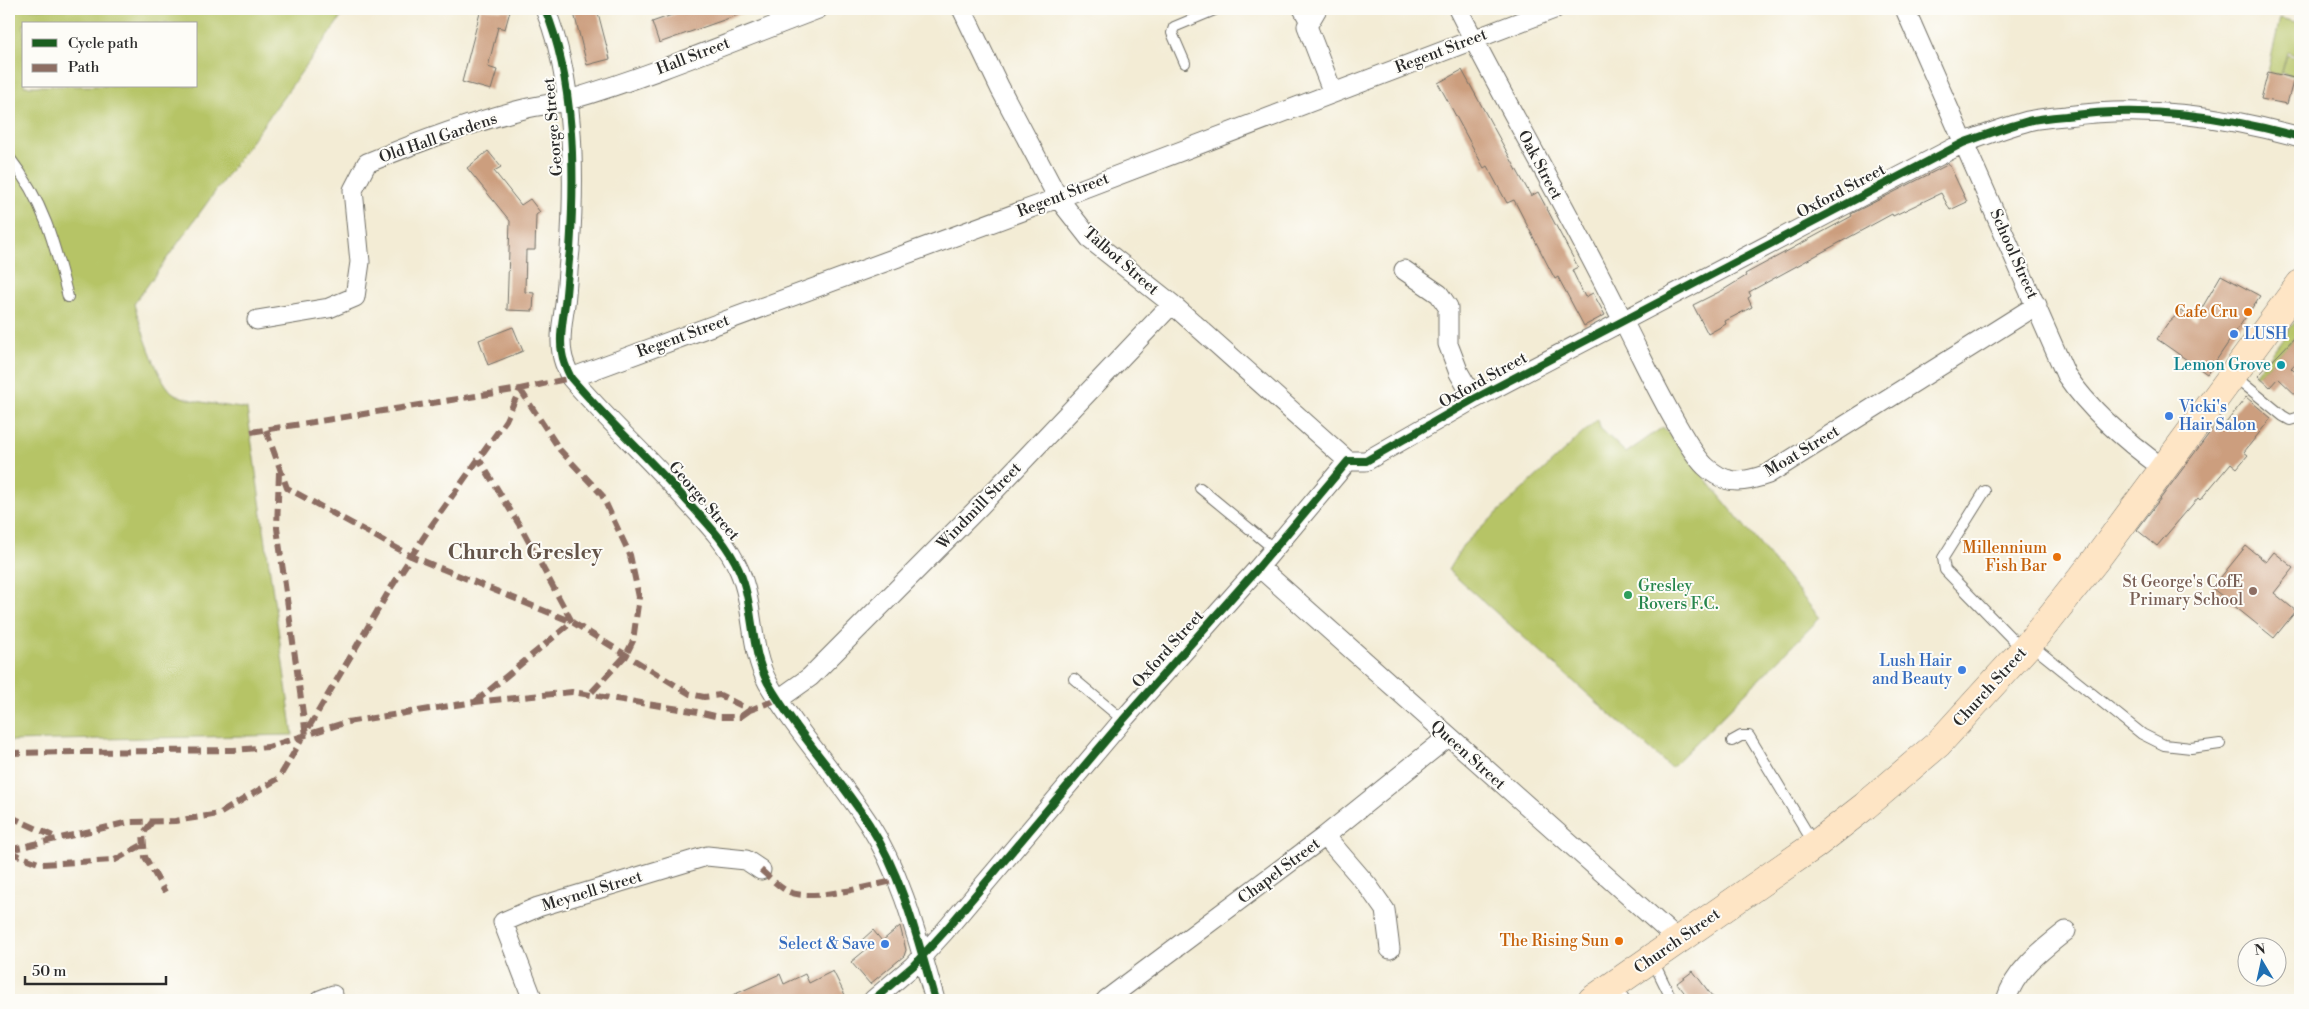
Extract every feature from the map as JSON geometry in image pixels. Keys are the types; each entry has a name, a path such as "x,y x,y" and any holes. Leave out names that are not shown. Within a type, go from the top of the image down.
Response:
{"street":[{"name":"George Street","path":"545,9 558,45 567,100 571,201 562,353 570,378 629,438 720,538 740,571 758,658 768,682 839,780 874,833 898,880 935,1000"},
{"name":"Hall Street","path":"567,100 640,76 818,9"},
{"name":"Talbot Street","path":"962,9 1000,88 1058,198 1091,240 1172,304 1348,461"},
{"path":"1317,9 1307,26 1333,93"},
{"name":"Oak Street","path":"1458,9 1623,320"},
{"name":"Regent Street","path":"570,378 1058,198 1554,9"},
{"name":"School Street","path":"1905,9 1963,143 2037,305 2066,375 2080,395 2119,433 2164,469"},
{"name":"Old Hall Gardens","path":"257,320 329,308 355,297 360,262 353,190 367,163 410,145 492,118 526,108 567,100"},
{"name":"Oxford Street","path":"873,1000 922,956 1089,763 1123,720 1259,567 1348,461 1366,462 1474,399 1963,143 2030,121 2112,111 2144,110 2205,116 2266,128 2300,138"},
{"path":"1404,270 1439,294 1448,307 1448,344 1459,373 1474,399"},
{"name":"Church Street","path":"1592,1000 1620,992 1652,959 1815,845 1938,744 2026,647 2164,469 2300,284"},
{"name":"Windmill Street","path":"779,699 817,670 981,505 1172,304"},
{"name":"Moat Street","path":"1623,320 1661,398 1686,441 1705,465 1719,476 1735,482 1748,481 1768,474 2037,305"},
{"name":"Queen Street","path":"1259,567 1678,940"},
{"name":"Chapel Street","path":"1106,1000 1325,836 1448,737"},
{"path":"1325,836 1368,886 1385,910 1390,949"},
{"name":"Meynell Street","path":"533,1000 504,922 538,907 707,856 746,860 761,870"},
{"path":"2006,1000 2010,987 2035,956 2066,931"}],"lane":[{"path":"1185,63 1172,33 1174,27 1217,9"},
{"path":"1298,9 1307,26"},
{"path":"9,157 22,174 42,208 68,296"},
{"path":"2233,375 2283,416 2290,420 2300,417"},
{"path":"1200,488 1274,549"},
{"path":"1985,491 1943,558 1945,570 2026,647 2142,734 2164,745 2191,748 2220,744"},
{"path":"1074,680 1123,720"},
{"path":"1732,741 1741,736 1749,736 1815,845"},
{"path":"1652,959 1672,1000"}],"green space":[{"path":"9,9 347,9 134,304 155,364 172,392 197,401 247,409 293,735 9,741"},
{"path":"2280,18 2300,23 2300,57 2287,52 2281,75 2268,72"},
{"path":"2287,55 2299,59 2294,76 2282,73"},
{"path":"2300,315 2300,332 2258,376 2256,374"},
{"name":"Gresley Rovers F.C.","path":"1598,419 1600,428 1626,453 1663,427 1820,618 1671,768 1448,570 1463,545"}],"building":[{"path":"481,9 510,11 505,29 498,27 488,67 497,70 491,90 462,82"},
{"path":"573,9 597,9 610,59 587,65"},
{"path":"689,9 749,9 749,11 659,43 652,22"},
{"path":"1462,70 1531,196 1538,192 1578,267 1572,270 1585,297 1593,293 1605,315 1584,326 1558,277 1555,279 1514,200 1507,203 1487,166 1484,168 1438,83"},
{"path":"2268,72 2294,78 2287,104 2261,99"},
{"path":"488,151 501,167 494,171 521,205 530,199 540,212 536,215 535,250 526,250 525,292 534,293 533,311 507,310 510,221 467,168"},
{"path":"1949,164 1967,202 1950,210 1941,193 1893,216 1892,214 1749,292 1751,296 1748,298 1752,307 1725,321 1726,324 1708,334 1693,305 1723,290 1746,276 1745,274 1852,216 1851,214"},
{"path":"2221,275 2260,296 2207,374 2157,339 2167,324 2181,311 2195,320"},
{"path":"513,327 523,351 488,365 479,340"},
{"name":"Lemon Grove","path":"2300,332 2300,358 2291,368 2300,377 2300,399 2278,378 2270,387 2258,376"},
{"path":"2246,397 2271,418 2244,452 2248,455 2237,468 2231,463 2157,546 2137,530 2214,427 2219,432"},
{"path":"2246,546 2266,562 2274,552 2294,568 2274,593 2296,611 2274,638 2212,588"},
{"name":"Select & Save","path":"900,926 906,950 904,956 870,984 851,962 868,948 862,940 873,930 882,941"},
{"path":"833,971 845,995 834,1000 722,1000 780,974 784,984 805,974 809,983"},
{"path":"1693,971 1715,1000 1690,1000 1677,983"}],"marked path":[{"path":"251,432 520,389 571,378"},
{"path":"520,389 560,450 602,495 630,555 639,597 633,641 626,655 589,695"},
{"path":"9,850 129,822 175,821 219,814 279,778 389,591 429,529 506,420 520,389"},
{"path":"266,430 287,488 411,556 572,622 690,694 704,697 720,695 750,710 779,699"},
{"path":"475,702 572,622 523,531 479,459"},
{"path":"279,472 277,528 306,735"},
{"path":"9,753 234,750 268,747 347,722 475,702 572,692 719,717 740,717 750,710"},
{"path":"9,816 57,838"},
{"path":"152,822 143,834 145,857 165,892"},
{"path":"9,852 41,864 115,860 144,844"},
{"path":"761,870 785,890 799,895 842,892 898,880"}],"cycle path":[{"path":"545,9 555,37 562,66 571,128 572,221 561,341 565,366 571,378 585,394 709,525 723,542 734,560 748,598 762,670 779,701 857,806 881,844 900,887 916,932 935,1000"},
{"path":"873,1000 913,966 944,932 1123,720 1259,567 1348,461 1366,461 1474,399 1963,143 2004,128 2052,117 2096,113 2155,112 2213,118 2300,137"}],"place":[{"name":"Cafe Cru","path":"2248,312"},
{"name":"LUSH","path":"2234,334"},
{"name":"Lemon Grove","path":"2281,365"},
{"name":"Vicki's Hair Salon","path":"2169,416"},
{"name":"Millennium Fish Bar","path":"2057,557"},
{"name":"St George's CofE Primary School","path":"2253,591"},
{"name":"Gresley Rovers F.C.","path":"1628,595"},
{"name":"Lush Hair and Beauty","path":"1962,670"},
{"name":"The Rising Sun","path":"1619,941"},
{"name":"Select & Save","path":"885,944"}],"district":[{"name":"Church Gresley","path":"525,553"}]}
